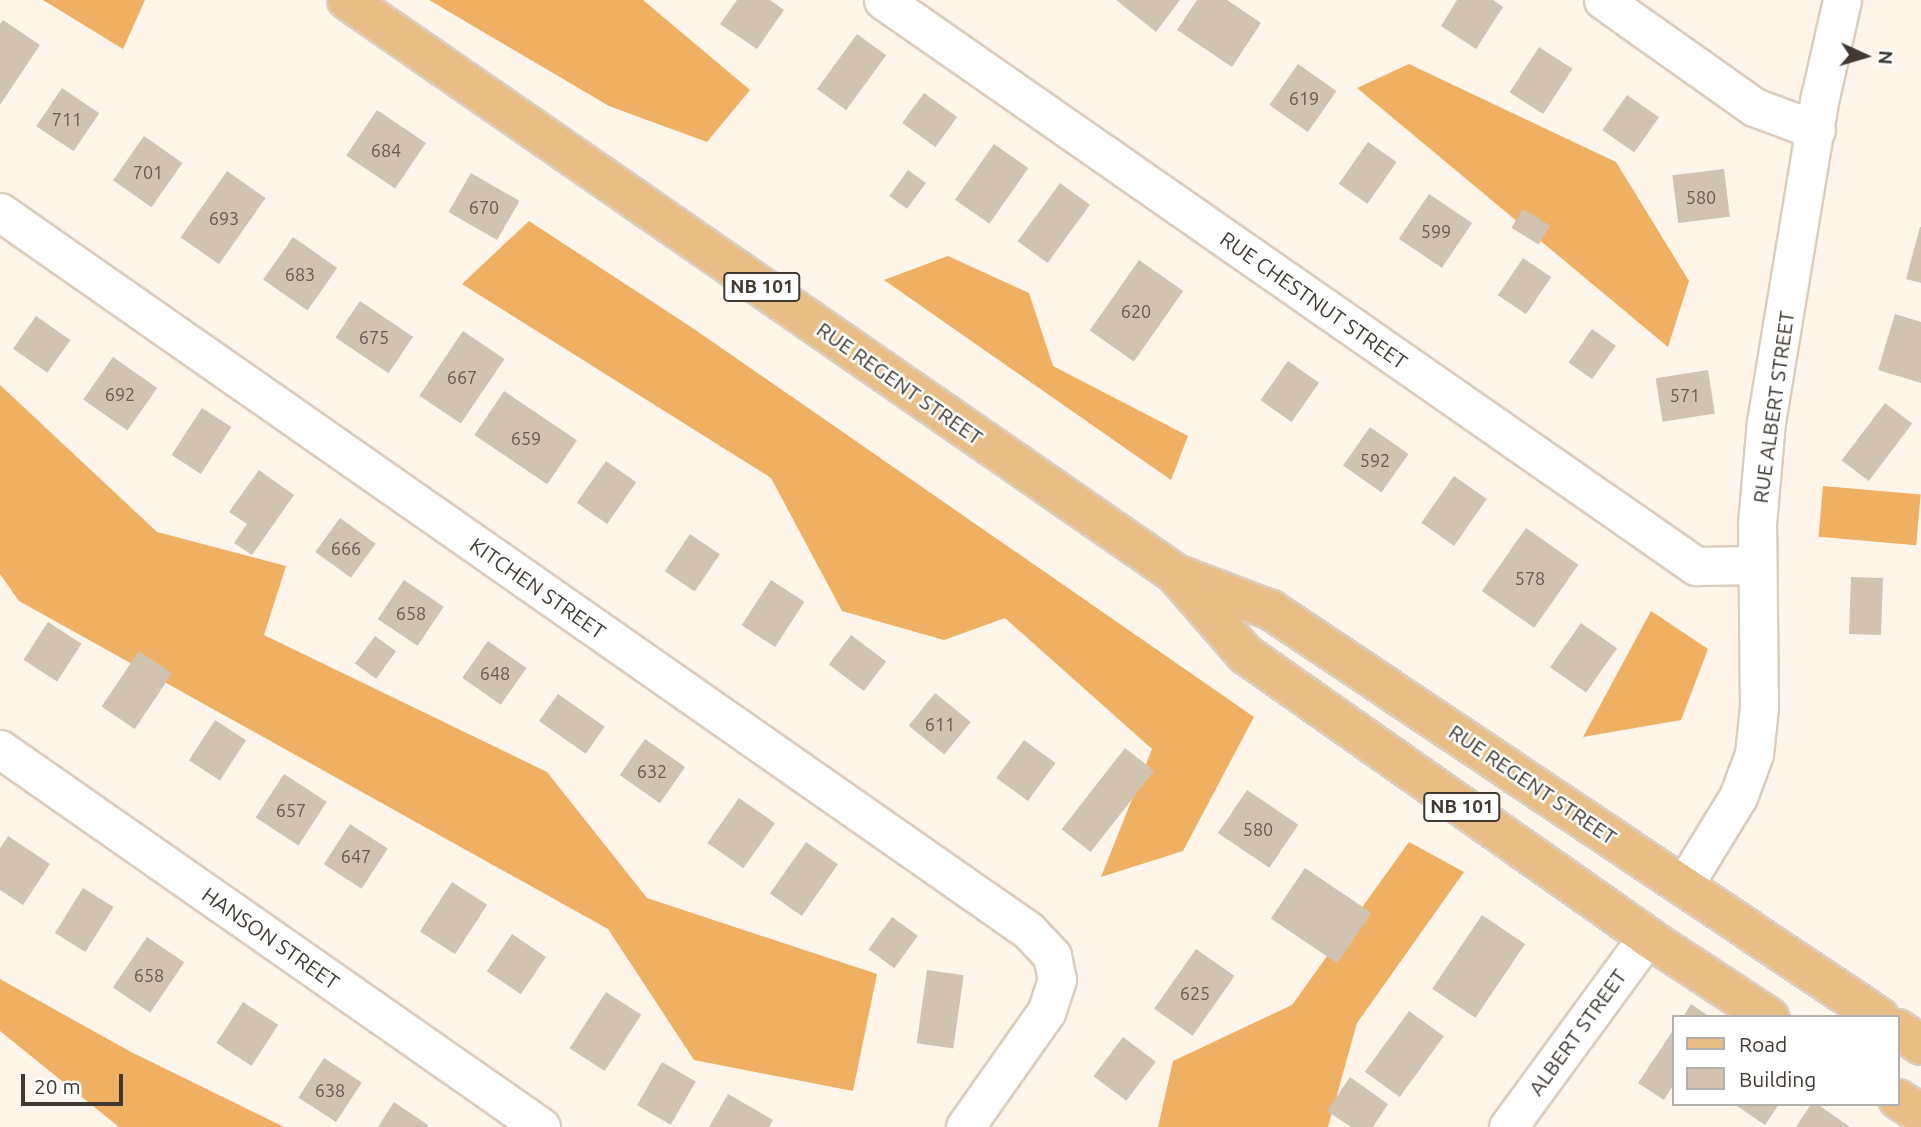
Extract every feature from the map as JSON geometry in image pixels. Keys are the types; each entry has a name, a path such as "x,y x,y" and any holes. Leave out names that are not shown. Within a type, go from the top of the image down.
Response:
{"main road":[{"name":"RUE REGENT STREET","path":"347,0 1176,574 1271,610 1877,1015"},
{"name":"RUE REGENT STREET","path":"1176,574 1245,654 1647,937 1766,1015"},
{"path":"1900,1031 1921,1045"},
{"path":"1900,1100 1921,1114"}],"street":[{"name":"RUE CHESTNUT STREET","path":"883,0 1696,566 1757,565"},
{"path":"1603,0 1754,107 1815,130"},
{"name":"RUE ALBERT STREET","path":"1684,885 1738,797 1754,754 1759,707 1757,565 1766,422 1815,130 1842,0"},
{"name":"KITCHEN STREET","path":"0,212 1029,931 1052,956 1057,978 1046,1012 965,1127"},
{"name":"HANSON STREET","path":"0,749 541,1127"},
{"name":"ALBERT STREET","path":"1508,1127 1647,937"}],"shaded area":[{"path":"43,0 145,0 123,49"},
{"path":"429,0 643,0 750,90 707,142 609,106"},
{"path":"1409,64 1616,162 1689,281 1668,347 1357,88"},
{"path":"529,221 694,329 1254,717 1183,851 1101,877 1152,749 1005,618 944,640 842,611 771,478 462,284"},
{"path":"948,256 1029,293 1053,366 1188,436 1171,480 884,280"},
{"path":"0,385 157,532 286,566 264,635 547,772 647,898 877,974 853,1091 694,1060 608,929 19,601 0,574"},
{"path":"1823,486 1921,495 1916,545 1819,537"},
{"path":"1651,611 1708,649 1681,720 1583,737"},
{"path":"1409,842 1464,872 1357,1023 1328,1127 1158,1127 1173,1061 1292,1005"},
{"path":"0,979 131,1052 284,1127 119,1127 0,1031"}],"building":[{"path":"737,0 770,0 784,10 757,49 720,24"},
{"path":"1116,0 1180,0 1156,32"},
{"path":"1197,0 1227,0 1261,23 1232,67 1177,30"},
{"path":"1457,0 1493,0 1503,7 1476,49 1441,26"},
{"path":"3,20 40,45 0,105 0,24"},
{"path":"857,34 886,55 846,110 817,89"},
{"path":"1539,47 1573,69 1543,114 1510,92"},
{"path":"1298,64 1337,91 1308,132 1269,105"},
{"path":"62,88 99,113 74,151 36,126"},
{"path":"924,93 957,117 935,147 902,123"},
{"path":"1627,95 1659,117 1634,153 1602,130"},
{"path":"377,110 426,143 395,189 346,156"},
{"path":"144,136 183,163 152,207 113,180"},
{"path":"1368,142 1397,162 1367,204 1339,184"},
{"path":"994,144 1028,168 989,224 955,200"},
{"path":"1724,169 1730,217 1678,223 1672,175"},
{"path":"908,170 926,183 907,209 889,196"},
{"path":"227,171 266,198 219,264 181,237"},
{"path":"471,173 519,201 497,240 448,212"},
{"path":"1060,183 1090,205 1048,263 1018,241"},
{"path":"1429,194 1472,223 1442,268 1399,239"},
{"path":"1523,209 1550,226 1538,245 1511,228"},
{"path":"1921,227 1921,283 1906,279"},
{"path":"293,237 337,268 307,311 263,280"},
{"path":"1523,258 1551,277 1526,314 1498,295"},
{"path":"1139,260 1183,291 1134,361 1090,330"},
{"path":"360,301 413,337 388,373 335,337"},
{"path":"1895,314 1921,322 1921,383 1878,370"},
{"path":"36,316 70,340 47,373 13,349"},
{"path":"1592,329 1616,346 1592,379 1568,363"},
{"path":"463,331 504,359 461,424 419,396"},
{"path":"113,357 157,388 127,431 83,400"},
{"path":"1288,361 1319,383 1292,422 1260,400"},
{"path":"1708,370 1715,413 1663,422 1656,378"},
{"path":"504,391 577,440 547,484 474,435"},
{"path":"1885,403 1912,423 1869,481 1842,461"},
{"path":"202,408 231,427 201,474 172,455"},
{"path":"1370,427 1409,454 1382,492 1343,466"},
{"path":"606,461 636,482 607,524 577,503"},
{"path":"259,470 294,495 252,555 234,543 247,524 229,512"},
{"path":"1454,476 1487,499 1454,546 1421,523"},
{"path":"340,518 376,544 351,578 315,552"},
{"path":"1526,528 1578,565 1534,628 1482,591"},
{"path":"690,534 720,554 695,591 665,571"},
{"path":"1851,577 1883,578 1881,635 1849,634"},
{"path":"404,580 444,607 418,646 378,619"},
{"path":"771,580 805,602 775,647 742,625"},
{"path":"48,622 82,644 57,682 23,660"},
{"path":"1581,623 1617,648 1586,692 1550,667"},
{"path":"851,635 886,661 864,691 829,665"},
{"path":"375,636 396,651 376,679 355,664"},
{"path":"488,641 527,668 501,705 462,678"},
{"path":"139,651 172,673 135,729 102,707"},
{"path":"935,693 971,722 944,755 909,726"},
{"path":"558,694 605,727 586,754 539,721"},
{"path":"215,720 246,740 220,780 189,760"},
{"path":"645,739 685,767 660,803 620,775"},
{"path":"1024,740 1056,763 1028,801 996,778"},
{"path":"1125,748 1154,771 1091,852 1062,829"},
{"path":"284,774 327,802 298,845 256,818"},
{"path":"1247,790 1298,825 1269,868 1218,833"},
{"path":"739,798 775,823 743,868 707,843"},
{"path":"350,824 388,849 362,889 324,864"},
{"path":"8,836 50,864 23,905 0,890 0,848"},
{"path":"806,842 838,864 802,916 770,894"},
{"path":"1305,868 1371,913 1337,963 1271,919"},
{"path":"452,882 487,905 455,954 420,931"},
{"path":"83,888 114,907 85,952 55,933"},
{"path":"1482,915 1525,944 1475,1018 1432,989"},
{"path":"892,917 918,936 894,968 868,949"},
{"path":"512,934 546,957 521,994 487,971"},
{"path":"147,937 184,962 150,1013 113,988"},
{"path":"1196,949 1235,976 1193,1036 1154,1009"},
{"path":"927,970 964,975 953,1048 917,1043"},
{"path":"606,992 641,1015 605,1071 570,1048"},
{"path":"243,1002 278,1025 252,1066 216,1043"},
{"path":"1691,1004 1707,1015 1684,1015"},
{"path":"1409,1011 1444,1036 1400,1097 1365,1072"},
{"path":"1672,1032 1672,1087 1664,1100 1638,1083"},
{"path":"1123,1037 1156,1062 1126,1101 1094,1076"},
{"path":"324,1058 362,1083 336,1122 298,1097"},
{"path":"662,1062 696,1082 671,1125 637,1105"},
{"path":"1350,1077 1388,1104 1373,1127 1351,1127 1327,1111"},
{"path":"728,1094 773,1120 769,1127 709,1127"},
{"path":"394,1102 428,1125 427,1127 378,1127"},
{"path":"1737,1106 1778,1106 1765,1125"},
{"path":"1810,1106 1820,1106 1850,1127 1796,1127"}]}
